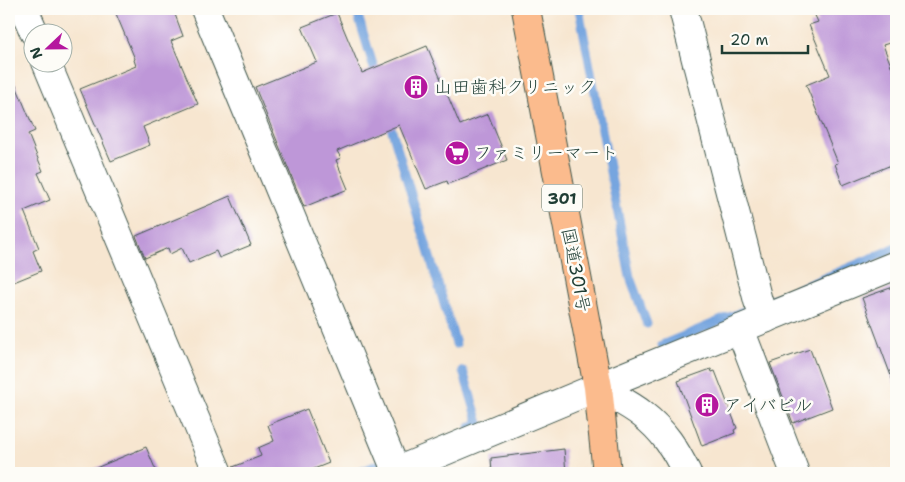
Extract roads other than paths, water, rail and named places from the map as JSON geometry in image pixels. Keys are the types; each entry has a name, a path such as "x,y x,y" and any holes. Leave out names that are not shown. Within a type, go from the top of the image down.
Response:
{"highway":[{"name":"国道301号","path":"526,9 598,387 607,473"}],"street":[{"path":"24,9 30,22"},
{"path":"205,9 396,473 896,264"},
{"path":"684,9 758,301 765,319"},
{"path":"50,72 218,473"},
{"path":"740,329 795,473"},
{"path":"598,387 641,412 660,430 676,450 687,473"}],"waterway":[{"path":"356,9 377,78"},
{"path":"579,9 630,277 647,324"},
{"path":"388,117 456,344"},
{"path":"767,302 896,248"},
{"path":"662,345 751,308"},
{"path":"463,371 479,423 470,427"},
{"path":"358,473 382,463"}],"place":[{"name":"山田歯科クリニック","path":"416,87"},
{"name":"ファミリーマート","path":"457,153"},
{"name":"アイバビル","path":"707,405"}]}
